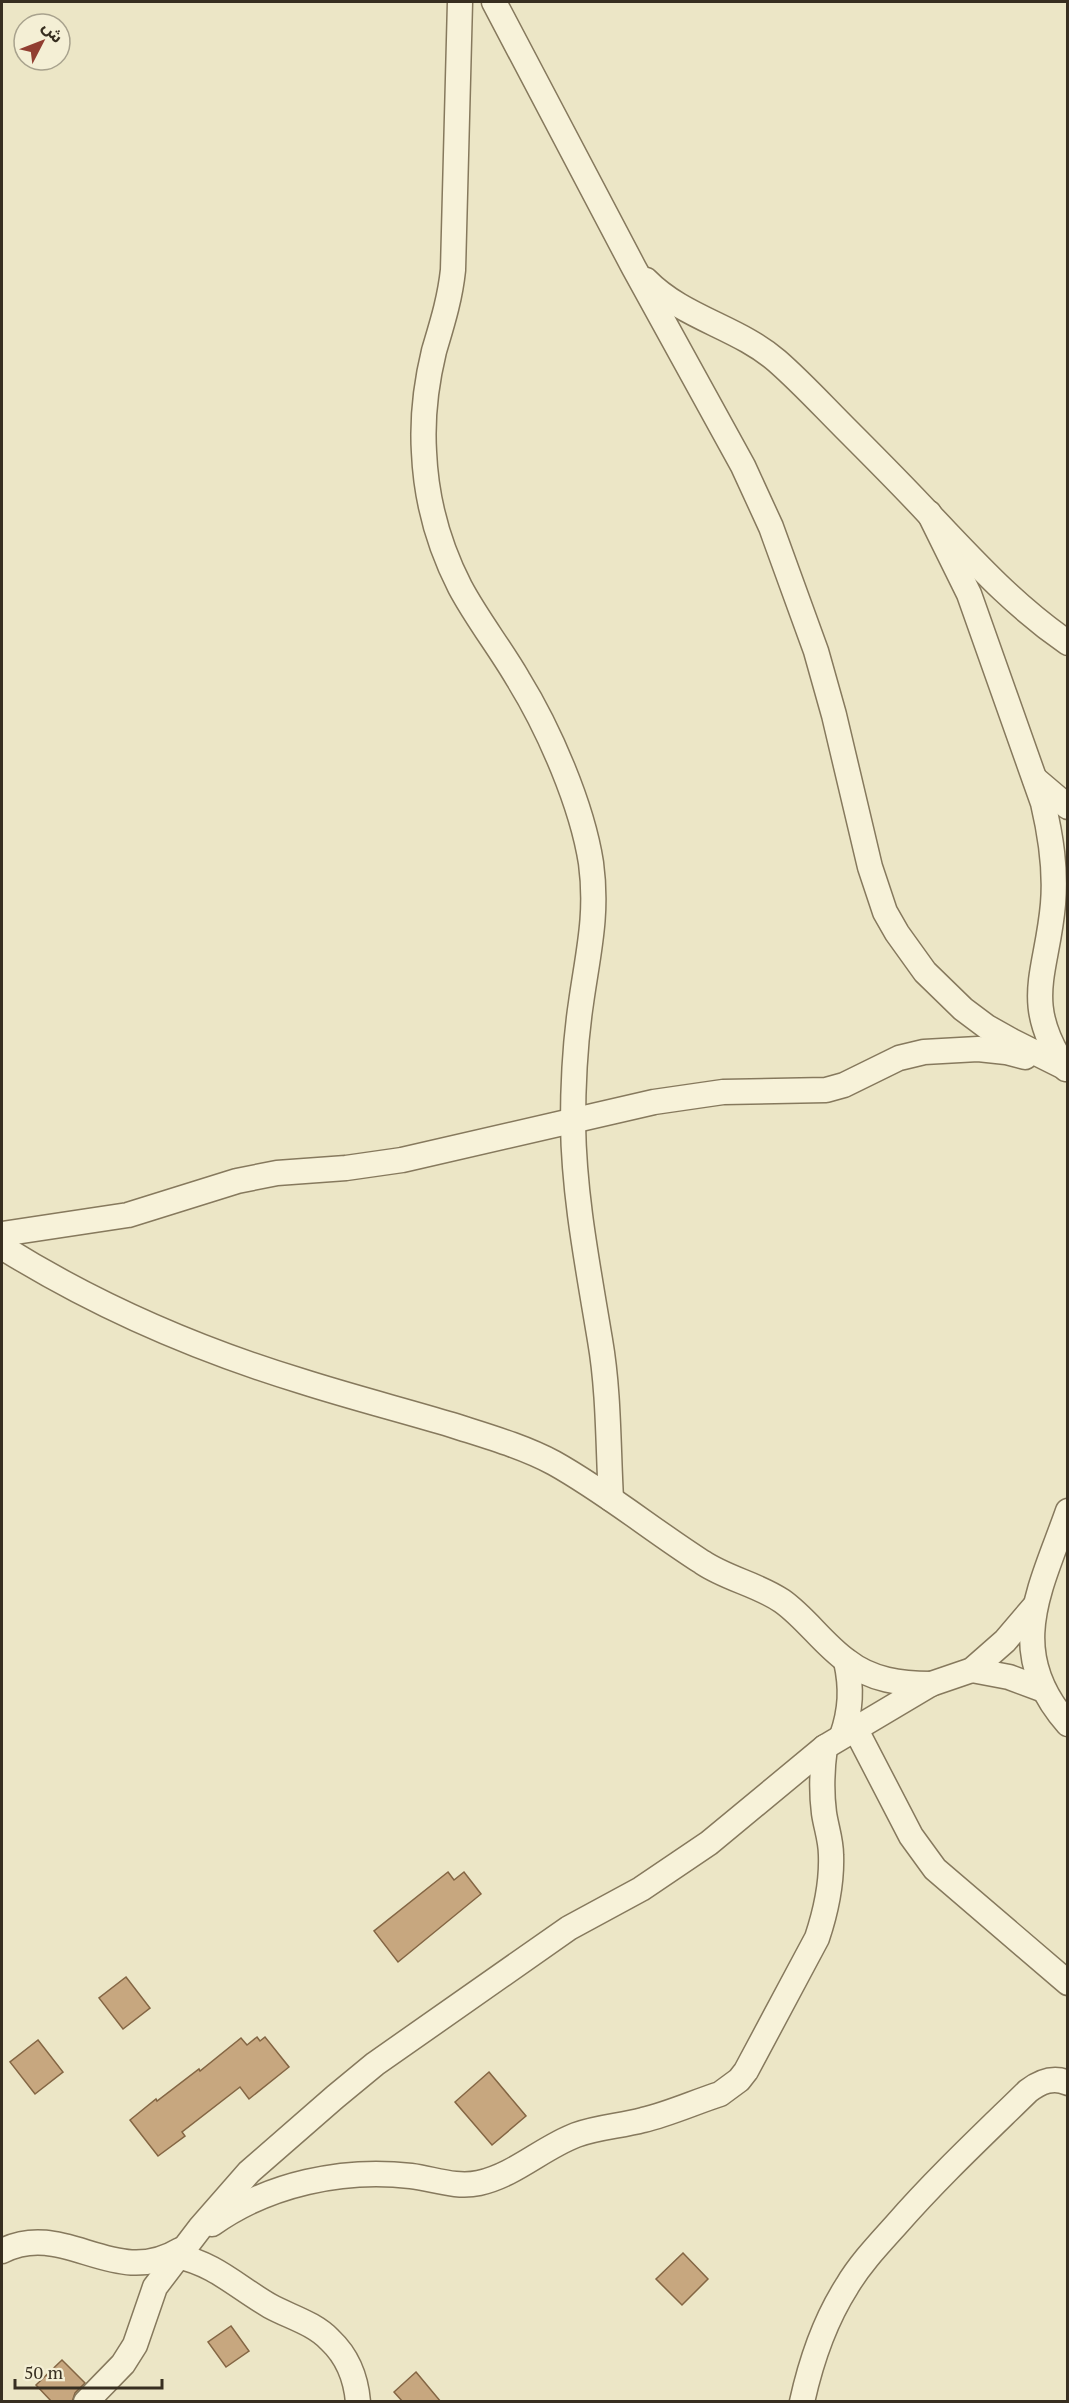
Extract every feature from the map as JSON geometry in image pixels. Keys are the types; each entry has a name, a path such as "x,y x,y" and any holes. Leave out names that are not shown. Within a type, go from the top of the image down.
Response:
{"street":[{"path":"460,2 453,270 447,310 427,384 424,454 435,523 446,556 461,588 539,716 569,787 591,862 594,901 592,940 578,1024 573,1120 578,1208 605,1383 611,1499"},
{"path":"494,2 634,268 743,466 791,578 816,651 834,715 876,890 891,922 925,972 963,1009 987,1027 1067,1071"},
{"path":"634,268 670,301 735,333 774,359 929,513 992,581 1026,612 1068,643"},
{"path":"929,513 969,594 1034,778 1050,837 1060,914 1039,987 1039,1006 1049,1042 1067,1071"},
{"path":"1034,778 1068,807"},
{"path":"2,1234 128,1215 237,1180 277,1173 383,1163 688,1096 751,1091 826,1090 844,1085 899,1058 932,1052 978,1049 1006,1052 1067,1071"},
{"path":"2,1247 89,1297 194,1344 259,1368 488,1436 552,1462 611,1499 704,1564 783,1601 846,1661 886,1681 930,1684"},
{"path":"1068,1511 1041,1580 1034,1606 1032,1635 1035,1663 1044,1690 1068,1724"},
{"path":"86,2402 123,2364 135,2344 155,2287 180,2252 249,2172 313,2115 375,2064 569,1928 641,1888 710,1843 841,1737 930,1684 972,1670 1005,1641 1034,1606"},
{"path":"2,2251 13,2245 47,2242 122,2263 138,2264 170,2257 180,2252 221,2218 264,2195 287,2187 335,2178 386,2175 412,2176 458,2184 477,2183 515,2170 547,2149 579,2134 647,2119 720,2094 730,2088 746,2072 818,1938 824,1918 829,1897 831,1854 822,1799 822,1773 848,1718 851,1699 846,1661"},
{"path":"972,1670 1009,1677 1044,1690"},
{"path":"841,1737 935,1869 1068,1983"},
{"path":"802,2402 809,2372 831,2313 865,2260 925,2193 1028,2091 1050,2080 1068,2084"},
{"path":"180,2252 207,2265 252,2295 311,2325 329,2338 344,2356 354,2376 358,2402"}],"building":[{"path":"448,1872 454,1880 464,1872 481,1894 398,1962 374,1931"},
{"path":"126,1977 150,2008 123,2029 99,1998"},
{"path":"257,2037 260,2041 265,2037 289,2067 249,2099 240,2087 182,2132 185,2136 158,2156 130,2120 156,2099 157,2101 199,2069 200,2071 241,2038 247,2045"},
{"path":"38,2040 63,2072 35,2094 10,2062"},
{"path":"489,2072 526,2116 492,2145 455,2102"},
{"path":"683,2253 708,2279 682,2305 656,2279"},
{"path":"231,2326 249,2351 226,2367 208,2342"},
{"path":"62,2360 85,2383 75,2393 72,2402 52,2402 36,2385"},
{"path":"416,2372 441,2402 403,2402 394,2392"}]}
